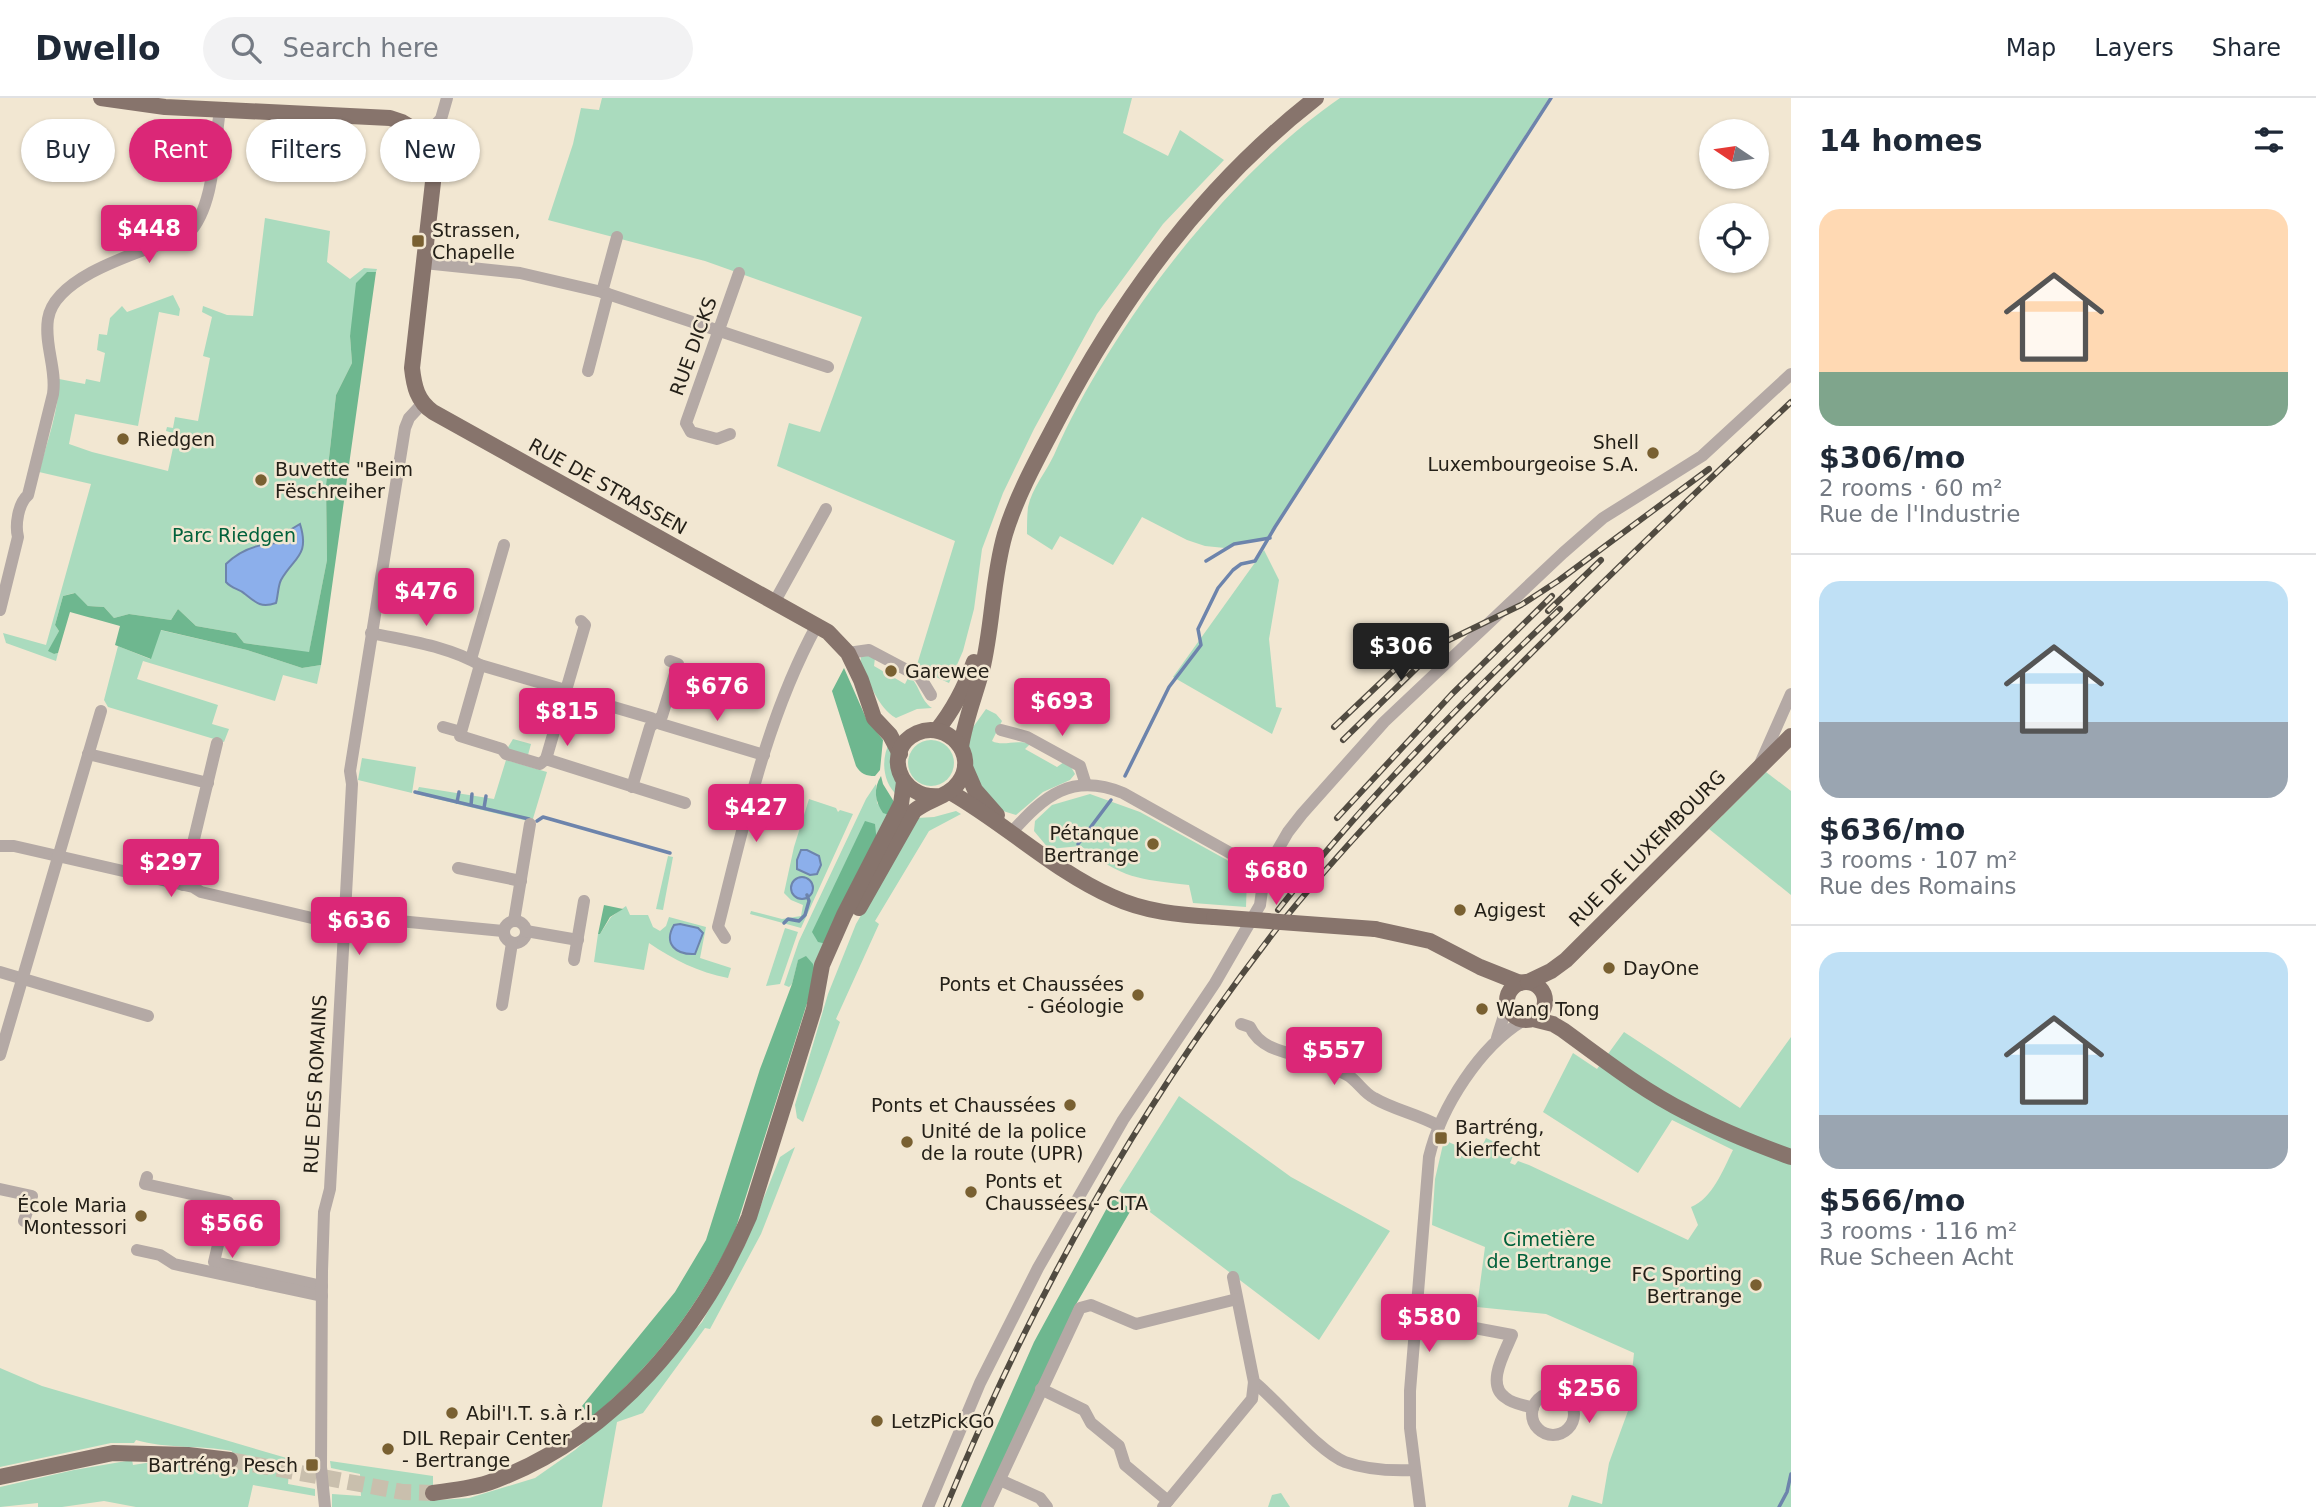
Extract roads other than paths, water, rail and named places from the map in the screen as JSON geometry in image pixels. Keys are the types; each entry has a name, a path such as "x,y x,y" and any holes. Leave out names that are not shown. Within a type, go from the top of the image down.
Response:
{"main road":[{"path":"100,98 165,107 392,119"},
{"path":"1012,832 975,790 965,767 961,747 964,724 981,672 999,554 1013,512 1082,374 1123,307 1169,243 1217,188 1260,145 1316,98"},
{"path":"422,404 413,381 412,368 433,182"},
{"name":"RUE DE STRASSEN","path":"422,404 546,476 775,601 838,640 848,653 861,680 874,718 890,734 900,754"},
{"path":"937,730 962,693 992,604"},
{"name":"RUE DE STRASSEN","path":"861,680 885,717 897,726 918,732"},
{"path":"433,1493 494,1481 547,1456 585,1430 636,1387 677,1341 710,1293 744,1229 814,1009 822,965 844,915 901,804 904,782 898,763 904,744 918,732 937,730 947,733 961,747"},
{"name":"RUE DE LUXEMBOURG","path":"1524,982 1551,971 1566,960 1791,736"},
{"path":"814,1009 854,918 914,811 958,785 965,767"},
{"path":"904,782 920,795 945,794 1012,832 1064,869 1114,898 1148,909 1214,917 1375,929 1430,941 1480,967 1538,986 1536,1011"},
{"name":"RUE DE LUXEMBOURG","path":"1536,1011 1566,960"},
{"path":"1480,967 1517,1018 1536,1011"},
{"path":"1507,1003 1511,989 1524,982"},
{"path":"1536,1011 1621,1073 1684,1111 1740,1138 1791,1157"},
{"path":"0,1477 113,1453 188,1455 230,1460"}],"street":[{"path":"441,119 447,98"},
{"path":"0,610 18,537 16,529 22,500 28,495 53,394 55,379 46,339 48,316 56,302 95,270 131,253 188,234 193,229 205,204 220,110"},
{"path":"588,371 617,237"},
{"path":"424,263 520,273 605,293 828,367"},
{"name":"RUE DICKS","path":"730,434 717,439 691,432 686,423 740,273"},
{"path":"1012,832 1032,809 1051,795 1086,785 1100,786 1123,793 1248,863 1273,858 1302,814 1384,722 1563,553 1603,518 1702,456 1791,374"},
{"name":"RUE DES ROMAINS","path":"326,1507 321,1467 324,1212 330,1189 352,784 350,771 405,428 409,418 422,404"},
{"path":"775,601 826,509"},
{"path":"505,545 460,736 540,764 546,759 585,625 581,621"},
{"path":"725,938 718,927 764,755 794,669 817,625"},
{"path":"371,633 422,644 764,755"},
{"path":"848,653 869,650 920,677 931,695"},
{"path":"632,787 650,727 662,716 678,664 670,661"},
{"name":"RUE DE LUXEMBOURG","path":"1759,766 1791,694"},
{"path":"0,1055 101,711"},
{"path":"443,727 461,732"},
{"path":"1001,730 1027,737 1080,766 1086,785"},
{"path":"183,885 217,743"},
{"path":"88,754 208,783"},
{"path":"546,759 685,803"},
{"path":"514,921 530,824"},
{"path":"0,846 14,846 58,856 329,922 399,921 503,932"},
{"path":"928,1507 980,1383 1038,1268 1123,1120 1215,983 1260,905 1264,883 1263,862"},
{"path":"458,868 521,881"},
{"path":"574,960 584,901"},
{"path":"526,931 522,941 512,943 505,938 503,932 506,925 514,921 521,923 526,931 578,940"},
{"path":"502,1005 512,943"},
{"path":"0,972 148,1016"},
{"name":"RUE DE LUXEMBOURG","path":"1497,1039 1507,1003"},
{"name":"RUE DE LUXEMBOURG","path":"1420,1507 1410,1428 1410,1391 1429,1157 1439,1126 1454,1097 1497,1039 1536,1011"},
{"path":"1241,1024 1250,1027 1255,1038 1290,1056 1317,1060 1351,1077 1372,1097 1439,1126"},
{"path":"147,1177 145,1184 228,1202 214,1262 322,1291"},
{"path":"0,1189 32,1196 24,1221"},
{"path":"137,1250 160,1255 174,1264 322,1291"},
{"path":"1041,1389 1084,1410 1091,1423 1119,1446 1125,1465 1165,1504 1252,1399 1254,1382 1233,1278"},
{"path":"987,1507 1080,1308 1091,1305 1136,1325 1237,1298"},
{"path":"1416,1317 1512,1335 1498,1373 1497,1389 1509,1401 1533,1408"},
{"path":"1254,1382 1269,1393 1329,1453 1343,1461 1375,1469 1415,1470"},
{"path":"1000,1480 1040,1498 1047,1507"}],"water":[{"path":"300,524 303,535 302,550 281,580 276,603 259,604 226,582 226,564 231,559 249,549 277,543"},
{"path":"801,850 819,856 821,865 817,874 810,875 797,869"},
{"path":"802,877 812,884 813,888 806,898 802,899 792,892 791,888 798,878"},
{"path":"674,925 698,928 703,933 695,954 682,953 671,943"}],"waterway":[{"path":"1125,776 1169,687 1201,645 1198,629 1218,588 1241,564 1255,561 1551,98"},
{"path":"1206,561 1234,544 1270,538"},
{"path":"415,792 529,819"},
{"path":"457,802 459,792"},
{"path":"471,805 472,794"},
{"path":"484,808 486,796"},
{"path":"1078,844 1111,800"},
{"path":"537,821 543,817 670,853"},
{"path":"784,923 788,919 799,921 805,915 809,901 807,895"},
{"path":"1779,1507 1787,1492 1791,1474"}],"tunnel":[{"path":"230,1460 403,1492 433,1493"}],"railway":[{"path":"946,1507 1014,1354 1092,1206 1180,1063 1278,927 1361,831 1490,695 1791,402"},
{"path":"1334,727 1394,670 1420,654 1521,605 1558,581 1709,469"},
{"path":"1548,611 1601,560"},
{"path":"1337,818 1452,694 1552,596"},
{"path":"1278,910 1413,754 1560,609"},
{"path":"1343,740 1428,657"}],"place":[{"name":"Strassen, Chapelle","path":"418,241"},
{"name":"Riedgen","path":"123,439"},
{"name":"Shell Luxembourgeoise S.A.","path":"1653,453"},
{"name":"Buvette \"Beim Fëschreiher","path":"261,480"},
{"name":"Garewee","path":"891,671"},
{"name":"Pétanque Bertrange","path":"1153,844"},
{"name":"Agigest","path":"1460,910"},
{"name":"DayOne","path":"1609,968"},
{"name":"Ponts et Chaussées - Géologie","path":"1138,995"},
{"name":"Wang Tong","path":"1482,1009"},
{"name":"Ponts et Chaussées","path":"1070,1105"},
{"name":"Bartréng, Kierfecht","path":"1441,1138"},
{"name":"Unité de la police de la route (UPR)","path":"907,1142"},
{"name":"Ponts et Chaussées - CITA","path":"971,1192"},
{"name":"École Maria Montessori","path":"141,1216"},
{"name":"FC Sporting Bertrange","path":"1756,1285"},
{"name":"Abil'I.T. s.à r.l.","path":"452,1413"},
{"name":"LetzPickGo","path":"877,1421"},
{"name":"DIL Repair Center - Bertrange","path":"388,1449"},
{"name":"Bartréng, Pesch","path":"312,1465"}],"park label":[{"name":"Parc Riedgen","path":"234,535"},
{"name":"Cimetière de Bertrange","path":"1549,1250"}]}
